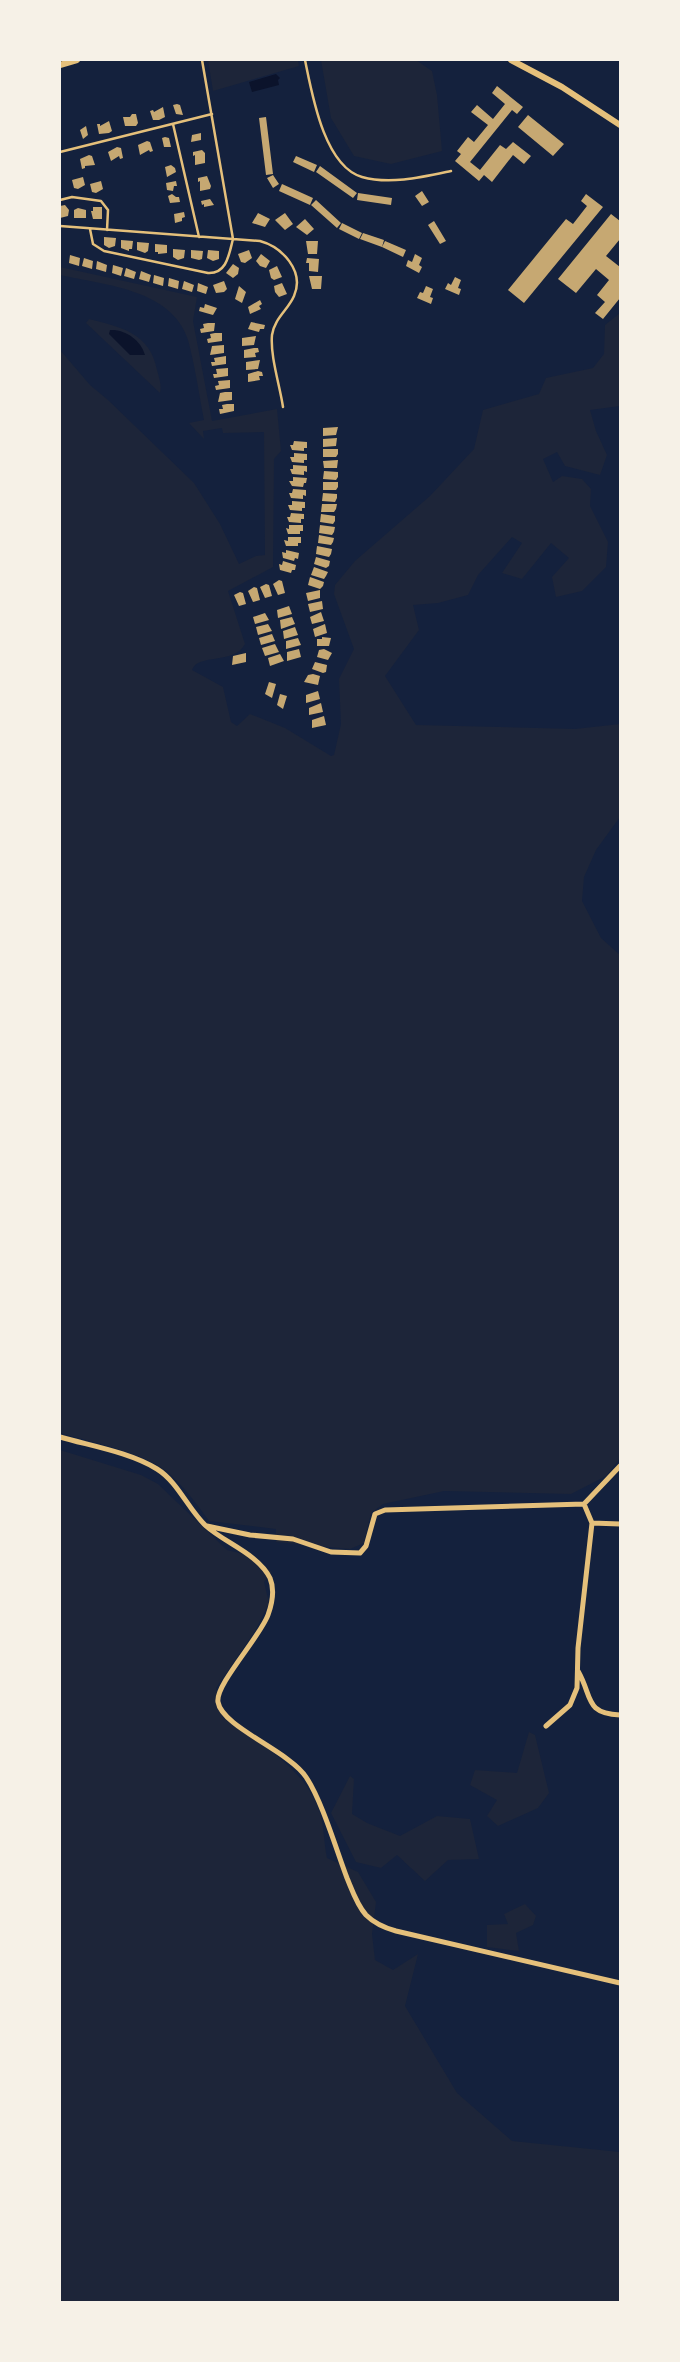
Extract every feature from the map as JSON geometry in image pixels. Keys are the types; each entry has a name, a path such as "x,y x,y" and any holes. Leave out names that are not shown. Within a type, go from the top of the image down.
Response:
{"street":[{"path":"60,65 77,60"},
{"path":"510,60 562,87 620,125"},
{"path":"60,1437 133,1458 158,1470 167,1477 206,1526 261,1566 270,1578 273,1591 266,1622 221,1688 218,1698 219,1706 227,1718 284,1755 306,1777 354,1894 366,1914 377,1923 396,1931 620,1983"},
{"path":"206,1526 250,1535 293,1539 331,1552 360,1553 366,1546 375,1514 385,1510 584,1504 620,1466"},
{"path":"546,1726 570,1705 577,1688 577,1670 592,1523 584,1504"},
{"path":"592,1523 620,1524"},
{"path":"577,1670 587,1687 590,1702 597,1710 604,1714 620,1714"}],"lane":[{"path":"90,229 91,241 100,250 208,273 216,273 224,267 233,239 202,60"},
{"path":"305,60 328,143 348,170 362,177 383,180 451,172"},
{"path":"60,152 212,114"},
{"path":"172,124 200,237"},
{"path":"60,200 72,197 101,201 108,210 107,230"},
{"path":"60,226 267,243 285,255 295,274 296,289 294,297 276,322 272,338 283,407"}],"shaded area":[{"path":"208,60 298,60 299,66 213,91"},
{"path":"321,60 416,60 432,71 437,95 442,151 391,164 354,156 331,118"},
{"path":"276,74 280,78 278,80 279,85 252,92 249,82"},
{"path":"60,267 197,297 193,321 212,421 277,409 281,451 274,459 273,567 228,591 245,644 233,655 201,662 192,670 223,687 231,722 237,726 250,714 285,728 331,756 334,755 341,724 339,679 354,649 334,594 335,585 355,561 430,496 474,449 483,410 539,394 546,378 593,368 604,354 605,325 620,313 620,406 590,410 596,431 607,455 600,475 565,466 557,452 543,459 553,482 562,476 582,479 591,489 590,506 608,542 606,567 582,591 556,597 552,577 569,558 551,543 522,579 502,573 522,543 512,537 478,575 468,595 438,603 413,605 419,630 385,676 416,725 575,729 620,724 620,817 596,850 584,877 582,901 601,938 620,955 620,1458 606,1476 571,1494 444,1491 383,1504 371,1513 364,1543 350,1549 276,1542 276,1529 209,1521 178,1482 156,1465 115,1448 60,1433 60,350 90,385 194,483 220,524 239,564 256,556 265,555 264,432 223,433 222,428 203,431 204,439 189,423 204,420 188,340 180,323 167,310 152,300 116,287 60,275"},
{"path":"89,319 123,329 141,340 153,358 161,387 160,393 86,323"},
{"path":"110,330 121,331 132,336 140,345 145,355 130,355 109,334"},
{"path":"60,1450 141,1475 158,1484 227,1550 252,1556 272,1572 264,1582 269,1603 255,1631 216,1688 223,1718 280,1758 304,1782 320,1813 327,1858 358,1872 376,1902 372,1934 375,1960 393,1970 418,1954 405,2006 457,2093 512,2141 620,2152 620,2302 60,2302"},
{"path":"529,1732 535,1735 549,1793 538,1808 498,1826 487,1816 497,1800 470,1785 475,1770 517,1773"},
{"path":"350,1776 354,1779 352,1814 367,1823 400,1836 437,1816 470,1819 479,1859 448,1860 425,1881 397,1855 381,1868 356,1862 331,1813"},
{"path":"525,1904 536,1916 533,1925 516,1933 519,1951 487,1947 487,1925 508,1924 504,1914"}],"building":[{"path":"497,86 523,107 517,114 512,110 470,162 480,170 500,145 506,149 513,142 531,156 524,164 513,155 492,182 484,175 479,181 455,161 461,154 457,151 468,137 474,142 488,125 471,112 477,105 493,119 505,104 492,93"},
{"path":"173,105 180,105 183,115 176,114"},
{"path":"163,107 165,117 153,120 150,111 153,110 154,112"},
{"path":"132,114 136,114 138,123 136,126 125,126 123,117 130,117"},
{"path":"528,115 564,144 553,156 518,127"},
{"path":"266,117 273,174 266,175 259,118"},
{"path":"109,121 112,131 99,134 97,124 100,124 100,126"},
{"path":"86,126 88,135 83,139 80,130"},
{"path":"201,133 201,140 191,142 192,135"},
{"path":"162,138 169,138 171,147 164,147"},
{"path":"147,141 150,142 153,151 150,152 149,150 140,155 138,145"},
{"path":"117,147 121,148 123,158 120,159 119,156 111,161 108,152"},
{"path":"202,150 205,153 205,163 195,165 195,155 193,156 193,152"},
{"path":"89,155 92,156 95,165 85,166 82,169 80,159"},
{"path":"296,156 317,165 314,172 293,162"},
{"path":"171,165 175,168 176,172 167,177 165,167"},
{"path":"320,166 357,193 353,198 316,172"},
{"path":"273,175 279,184 273,188 267,178"},
{"path":"207,176 211,186 210,189 200,191 200,181 198,182 198,178"},
{"path":"83,177 85,185 78,189 74,188 72,180"},
{"path":"101,181 103,189 96,193 92,192 90,184"},
{"path":"176,181 177,186 174,186 173,191 167,190 166,183"},
{"path":"282,184 313,198 310,205 279,191"},
{"path":"422,191 429,202 422,206 415,196"},
{"path":"358,193 392,198 391,205 357,200"},
{"path":"172,194 179,197 180,202 170,203 168,196"},
{"path":"586,194 603,207 524,303 508,290 566,219 573,224 587,206 581,201"},
{"path":"210,199 214,205 204,207 204,204 202,205 201,201"},
{"path":"316,200 341,223 337,228 311,205"},
{"path":"65,205 69,210 68,216 60,218 60,206"},
{"path":"93,207 102,207 102,219 93,219 91,211 93,211"},
{"path":"78,208 86,210 86,218 74,218 74,210"},
{"path":"184,212 185,217 182,218 182,221 175,223 174,214"},
{"path":"258,213 270,219 265,227 252,223"},
{"path":"285,213 293,224 285,230 275,220"},
{"path":"611,214 620,221 620,239 606,256 620,267 620,298 603,319 595,313 605,302 597,295 609,280 596,269 576,293 558,279"},
{"path":"305,219 314,229 307,235 296,227"},
{"path":"434,221 446,241 440,244 428,225"},
{"path":"342,223 362,233 359,239 339,229"},
{"path":"363,233 384,240 382,247 360,239"},
{"path":"104,237 116,238 115,246 109,248 104,245"},
{"path":"121,240 133,241 132,249 129,249 129,251 121,248"},
{"path":"306,241 318,241 317,254 308,254"},
{"path":"385,241 406,250 403,257 382,247"},
{"path":"137,242 149,243 148,251 145,253 137,250"},
{"path":"155,244 167,245 167,253 158,254 158,252 155,252"},
{"path":"173,249 185,250 184,258 178,260 173,257"},
{"path":"191,250 203,251 202,259 191,258"},
{"path":"208,250 219,251 219,259 213,261 207,258"},
{"path":"249,250 252,258 245,263 241,262 238,254"},
{"path":"261,254 270,261 266,268 260,266 256,261"},
{"path":"415,254 422,258 419,265 422,267 419,273 406,266 408,260 412,262"},
{"path":"70,255 80,258 79,266 69,263"},
{"path":"84,258 93,261 92,269 82,266"},
{"path":"307,258 319,259 318,272 309,271 309,263 306,263"},
{"path":"97,261 107,265 106,272 96,269"},
{"path":"233,264 239,268 238,274 233,278 226,273"},
{"path":"113,265 123,268 121,276 112,273"},
{"path":"277,266 282,277 274,280 271,278 269,270"},
{"path":"126,268 136,272 134,279 124,276"},
{"path":"141,271 151,275 149,282 139,279"},
{"path":"154,275 164,278 163,286 153,283"},
{"path":"309,276 322,276 321,289 312,289"},
{"path":"455,277 461,280 458,288 461,289 459,295 445,289 448,283 451,285"},
{"path":"169,278 179,281 178,289 168,286"},
{"path":"184,281 194,285 192,292 182,289"},
{"path":"224,281 227,289 224,292 216,293 213,285"},
{"path":"198,283 208,287 206,294 197,291"},
{"path":"282,283 287,294 279,297 275,292 274,286"},
{"path":"239,286 246,292 242,303 235,299"},
{"path":"426,286 433,289 430,297 433,298 431,304 417,298 420,292 423,293"},
{"path":"260,300 262,304 259,306 261,309 250,314 248,307"},
{"path":"205,304 217,308 213,315 199,311 200,307 204,308"},
{"path":"251,322 265,325 264,329 260,329 259,332 248,329"},
{"path":"215,323 214,331 201,333 200,329 204,328 203,324"},
{"path":"222,333 222,341 208,343 207,339 211,338 210,334"},
{"path":"256,336 254,345 242,346 242,338"},
{"path":"224,345 224,353 210,355 212,346"},
{"path":"258,348 259,352 255,353 256,357 244,358 244,350"},
{"path":"226,356 226,364 212,366 211,362 215,362 214,358"},
{"path":"260,360 258,369 246,370 246,362"},
{"path":"228,368 228,376 214,378 213,374 217,374 216,369"},
{"path":"258,371 262,372 263,376 259,376 260,380 248,382 248,374"},
{"path":"230,380 230,388 216,390 215,386 219,385 218,381"},
{"path":"232,392 232,400 218,402 220,393"},
{"path":"234,404 234,411 220,414 219,409 223,409 222,405"},
{"path":"338,427 336,435 323,436 323,428"},
{"path":"337,438 336,446 323,447 323,439"},
{"path":"294,441 307,442 307,448 304,448 304,451 292,450 290,445 293,445"},
{"path":"323,449 338,449 338,454 336,457 323,457"},
{"path":"294,453 307,454 307,460 304,460 304,463 292,462 290,457 294,457"},
{"path":"338,460 337,468 324,468 323,461"},
{"path":"293,465 307,466 307,472 304,471 304,475 292,474 290,469 293,469"},
{"path":"324,471 338,472 338,477 336,480 323,479"},
{"path":"293,477 307,478 306,483 304,483 303,487 292,486 289,481 293,481"},
{"path":"323,482 338,482 338,487 336,490 323,490"},
{"path":"293,489 306,490 306,496 303,495 303,499 291,498 289,493 292,493"},
{"path":"323,493 337,494 335,502 322,501"},
{"path":"292,501 305,502 305,508 302,508 302,511 290,510 288,505 292,505"},
{"path":"322,504 337,504 334,512 321,512"},
{"path":"291,513 304,514 304,519 301,519 301,523 289,522 287,517 290,517"},
{"path":"321,514 335,516 335,521 333,524 320,522"},
{"path":"289,525 303,525 303,531 300,531 300,534 288,534 286,528 289,529"},
{"path":"320,525 335,527 334,532 332,535 319,533"},
{"path":"319,535 334,538 333,542 331,545 318,543"},
{"path":"288,537 301,537 301,543 298,543 298,546 286,546 284,540 288,541"},
{"path":"317,546 332,549 329,557 316,554"},
{"path":"286,550 299,553 298,559 295,558 294,561 283,558 282,552 286,553"},
{"path":"316,557 330,561 329,566 326,568 314,564"},
{"path":"283,561 296,565 295,570 292,570 291,573 280,570 279,564 282,565"},
{"path":"314,567 328,572 324,579 311,575"},
{"path":"310,577 324,582 323,586 320,589 308,585"},
{"path":"279,580 282,581 285,593 278,595 273,584"},
{"path":"266,584 269,585 272,596 265,598 260,587"},
{"path":"254,587 257,588 260,600 253,602 248,591"},
{"path":"320,590 320,598 308,601 306,593"},
{"path":"240,592 243,593 246,604 239,606 234,595"},
{"path":"322,601 323,609 310,612 308,604"},
{"path":"289,606 292,614 278,618 277,610"},
{"path":"321,612 324,621 312,624 310,617"},
{"path":"265,613 269,620 255,624 253,617"},
{"path":"292,617 295,624 281,629 280,620"},
{"path":"268,624 272,631 258,635 256,627"},
{"path":"325,624 327,633 315,637 313,629"},
{"path":"295,627 298,635 284,639 283,631"},
{"path":"272,634 275,641 261,645 259,638"},
{"path":"322,637 331,638 329,646 317,646 317,639 322,639"},
{"path":"298,638 301,645 286,649 286,641"},
{"path":"275,644 279,652 265,656 262,648"},
{"path":"299,649 301,657 287,661 287,652"},
{"path":"324,649 332,653 328,660 317,657 319,650"},
{"path":"246,653 246,662 232,665 233,656"},
{"path":"280,654 284,661 270,666 268,658"},
{"path":"315,662 327,665 326,672 323,673 312,669"},
{"path":"308,675 320,676 318,685 304,682"},
{"path":"269,682 276,684 272,698 265,694"},
{"path":"318,691 320,699 306,703 306,695"},
{"path":"280,694 287,696 283,709 277,705"},
{"path":"321,703 323,712 309,715 309,708"},
{"path":"324,716 326,725 312,728 312,720"}]}
